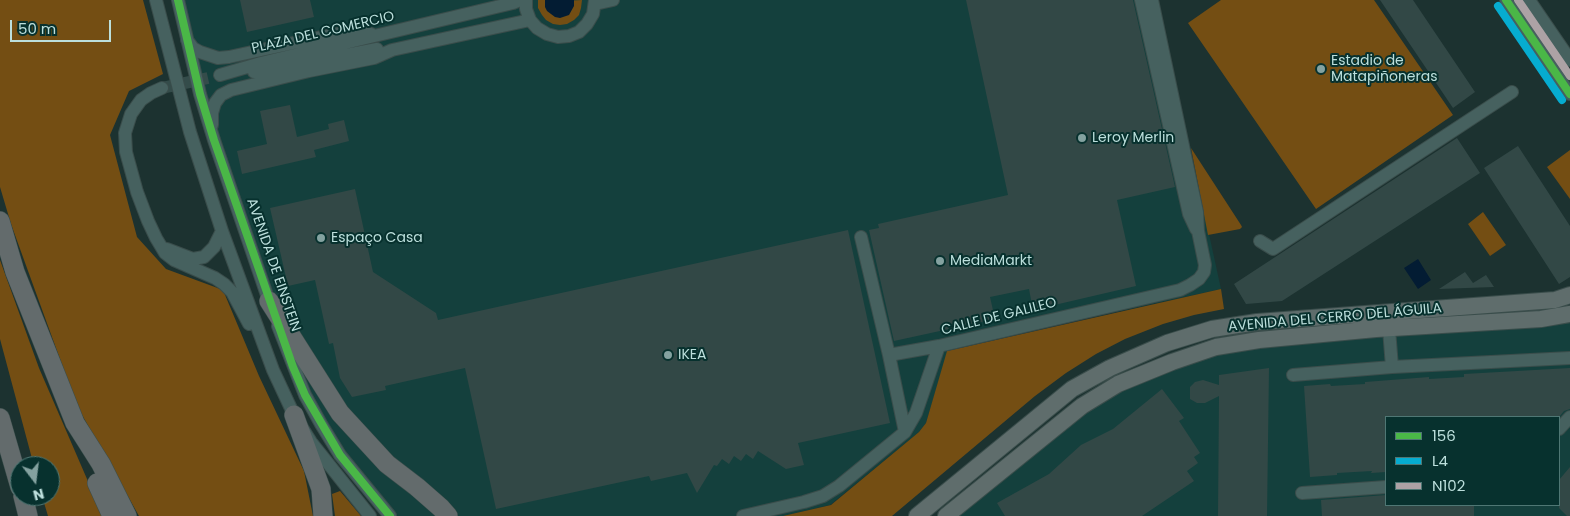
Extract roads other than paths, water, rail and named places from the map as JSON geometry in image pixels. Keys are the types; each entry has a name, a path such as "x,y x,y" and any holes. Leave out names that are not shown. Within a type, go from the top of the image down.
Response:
{"highway":[{"path":"0,220 15,272 75,423 88,466 112,516"},
{"path":"269,301 340,413 387,464 417,486 448,516"},
{"path":"294,415 321,489 323,516"},
{"path":"0,418 11,456"},
{"path":"75,423 101,464 127,516"}],"main road":[{"name":"AVENIDA DEL CERRO DEL ÁGUILA","path":"917,516 1072,389 1110,368 1167,343 1212,329 1257,322 1555,300 1570,295"},
{"name":"AVENIDA DEL CERRO DEL ÁGUILA","path":"946,516 1082,406 1118,384 1172,362 1216,347 1259,340 1541,319 1570,314"}],"street":[{"path":"156,0 190,132 222,231 273,370"},
{"name":"AVENIDA DE EINSTEIN","path":"178,0 200,94 214,140 293,367 305,395 340,455 390,516"},
{"name":"PLAZA DEL COMERCIO","path":"392,50 378,49 275,69 214,77 252,65 513,4 520,0"},
{"path":"526,0 526,9 530,20 537,28 547,34 558,37 569,36 579,32 593,14 595,2 613,0"},
{"name":"CALLE DE GALILEO","path":"1141,0 1188,214 1198,231"},
{"name":"CALLE DE GALILEO","path":"744,516 824,496 905,432 916,413 939,346 1180,290 1199,279 1204,272 1205,265 1198,231 1197,212 1152,0"},
{"path":"1506,0 1570,94"},
{"path":"1529,0 1570,60"},
{"path":"214,140 211,121 215,103 221,95 231,90 309,71 374,58 392,50 530,20"},
{"path":"187,40 200,52 218,58 229,58 335,34 358,32 376,35"},
{"path":"162,88 142,100 131,114 125,133 126,152 137,192 156,238 165,253 174,260 216,278 232,292 273,370 294,415 311,442 370,516"},
{"path":"1260,241 1273,249 1512,92"},
{"path":"156,238 166,249 193,259 204,256 214,246 222,231"},
{"path":"861,237 905,432"},
{"path":"1389,329 1392,367"},
{"path":"889,355 939,346"},
{"path":"1293,375 1392,367 1570,358"},
{"path":"1560,428 1570,417"},
{"path":"1302,493 1385,487"}],"tunnel":[{"path":"162,88 208,78"}],"place":[{"name":"Estadio de Matapiñoneras","path":"1321,69"},
{"name":"Leroy Merlin","path":"1082,138"},
{"name":"Espaço Casa","path":"321,238"},
{"name":"MediaMarkt","path":"940,261"},
{"name":"IKEA","path":"668,355"}]}
